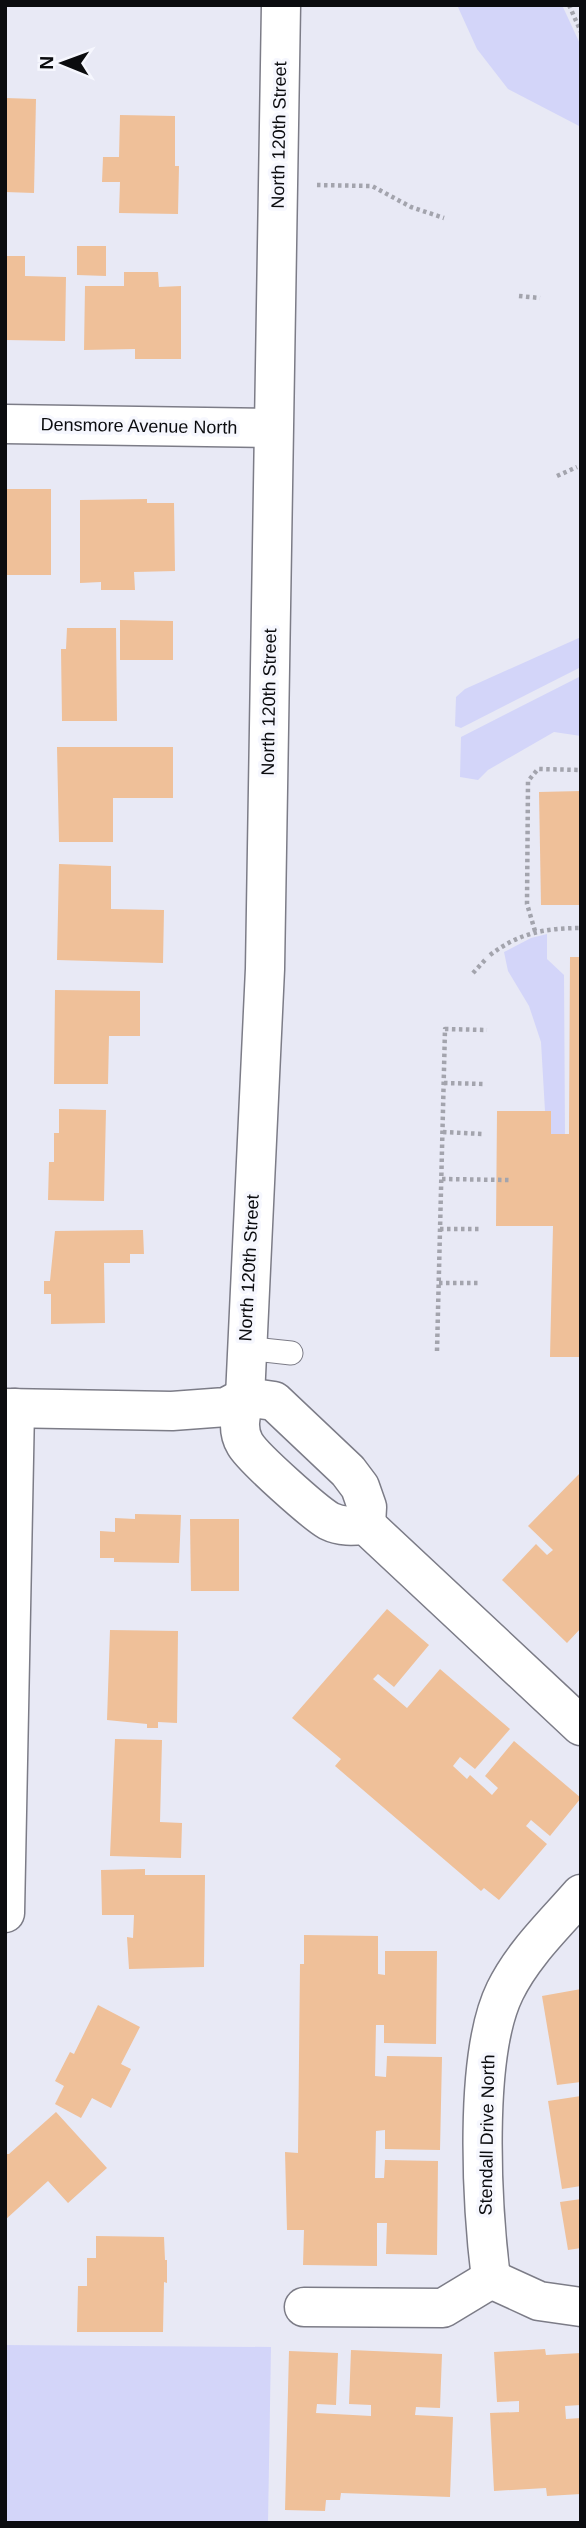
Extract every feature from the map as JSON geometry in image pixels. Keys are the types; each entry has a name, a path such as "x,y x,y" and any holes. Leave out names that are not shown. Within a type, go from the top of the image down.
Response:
{"street":[{"name":"North 120th Street","path":"245,1397 245,1348 265,969 281,5"},
{"name":"Densmore Avenue North","path":"5,424 274,428"},
{"path":"245,1397 239,1423 246,1445 314,1511 339,1524 366,1525 581,1726"},
{"path":"5,1913 10,1408 184,1411 226,1407 245,1397 274,1401 348,1471 360,1487 367,1507 366,1525"},
{"name":"Stendall Drive North","path":"492,2278 485,2220 485,2138 487,2052 493,2024 519,1966 581,1894"},
{"path":"304,2307 443,2308 492,2278 539,2301 581,2306"}],"lane":[{"path":"245,1348 291,1353"}],"path":[{"path":"569,5 581,32"},
{"path":"328,185 372,187 411,207 444,218"},
{"path":"519,296 540,298"},
{"path":"557,476 577,467"},
{"path":"535,931 527,904 528,781 538,769 581,770"},
{"path":"490,955 504,944 535,931 581,928"},
{"path":"473,973 485,960"},
{"path":"437,1351 445,1029 487,1030"},
{"path":"444,1083 484,1084"},
{"path":"443,1132 483,1134"},
{"path":"442,1179 509,1180"},
{"path":"440,1228 479,1229"},
{"path":"439,1283 478,1283"}],"shaded area":[{"path":"457,5 562,5 581,46 581,127 508,89 477,49"},
{"path":"581,637 581,667 461,728 455,726 456,697 465,689"},
{"path":"581,676 581,736 554,732 488,770 478,780 460,777 461,737"},
{"path":"547,934 547,959 564,975 565,1134 550,1134 550,1111 545,1111 541,1042 529,1006 508,971 504,952 531,938"},
{"path":"5,2345 271,2347 268,2523 5,2523"}],"building":[{"path":"5,98 36,99 34,193 5,192"},
{"path":"120,115 175,116 175,166 179,166 178,214 119,213 120,182 102,182 103,157 119,157"},
{"path":"77,246 106,246 106,276 77,275"},
{"path":"5,256 25,256 25,276 66,277 65,341 5,340"},
{"path":"124,272 158,272 159,287 181,286 181,359 135,359 135,349 84,350 85,286 124,286"},
{"path":"5,489 51,489 51,575 5,575"},
{"path":"147,499 147,503 174,503 175,571 134,572 135,590 101,590 101,582 80,583 80,500"},
{"path":"120,620 173,621 173,660 120,660"},
{"path":"67,628 116,628 117,721 62,721 61,649 66,649"},
{"path":"57,747 173,747 173,798 113,798 113,842 59,842"},
{"path":"581,791 581,905 541,905 539,792"},
{"path":"59,864 111,866 111,909 164,910 163,963 57,960"},
{"path":"570,957 581,957 581,1357 550,1357 553,1226 496,1226 497,1111 551,1111 551,1134 569,1134"},
{"path":"55,990 140,991 140,1036 109,1036 108,1084 54,1084"},
{"path":"59,1109 106,1110 104,1201 48,1200 49,1162 54,1162 54,1133 59,1133"},
{"path":"143,1230 144,1254 130,1254 130,1263 104,1263 105,1323 51,1324 51,1294 44,1294 44,1281 50,1281 55,1231"},
{"path":"581,1472 581,1628 567,1643 502,1580 536,1544 547,1555 553,1550 528,1526"},
{"path":"135,1514 181,1515 179,1563 114,1562 114,1558 100,1558 100,1531 115,1532 115,1518 135,1519"},
{"path":"190,1519 239,1519 239,1591 191,1591"},
{"path":"387,1609 429,1645 394,1687 378,1674 373,1679 407,1708 440,1669 510,1729 475,1769 460,1757 453,1766 467,1779 470,1775 492,1795 498,1788 485,1776 514,1741 581,1798 550,1836 531,1820 526,1826 547,1844 499,1900 484,1888 481,1891 335,1766 341,1759 292,1718"},
{"path":"110,1630 178,1631 177,1723 158,1722 158,1728 147,1728 147,1724 107,1720"},
{"path":"115,1739 162,1740 160,1822 182,1823 181,1858 110,1856"},
{"path":"145,1869 145,1875 205,1875 204,1967 129,1969 127,1937 133,1938 134,1915 102,1915 101,1870"},
{"path":"304,1935 378,1936 378,1974 385,1975 385,1951 437,1951 436,2044 384,2043 384,2025 376,2025 375,2076 386,2077 387,2056 442,2057 440,2150 385,2149 385,2130 376,2131 375,2178 384,2178 385,2160 438,2161 437,2255 386,2254 387,2223 377,2223 377,2266 303,2265 304,2230 287,2230 285,2152 298,2153 300,1964 304,1964"},
{"path":"581,1989 581,2082 557,2085 542,1996"},
{"path":"98,2005 140,2027 121,2064 131,2069 111,2108 92,2098 81,2118 55,2104 64,2086 55,2081 70,2052 74,2054"},
{"path":"581,2096 581,2186 562,2189 548,2101"},
{"path":"56,2112 107,2168 68,2203 48,2181 5,2220 5,2154 9,2154"},
{"path":"581,2199 581,2248 568,2250 560,2202"},
{"path":"96,2236 164,2237 167,2283 164,2282 163,2332 77,2332 78,2286 87,2286 87,2258 96,2258"},
{"path":"545,2349 546,2355 581,2353 581,2405 565,2406 566,2419 581,2418 581,2494 547,2496 546,2488 494,2491 490,2413 519,2412 519,2401 497,2402 494,2352"},
{"path":"351,2350 442,2354 440,2408 416,2407 415,2415 453,2417 450,2497 341,2493 340,2500 326,2500 325,2511 285,2510 289,2351 338,2353 336,2405 317,2404 316,2413 371,2416 371,2405 349,2404"}]}
